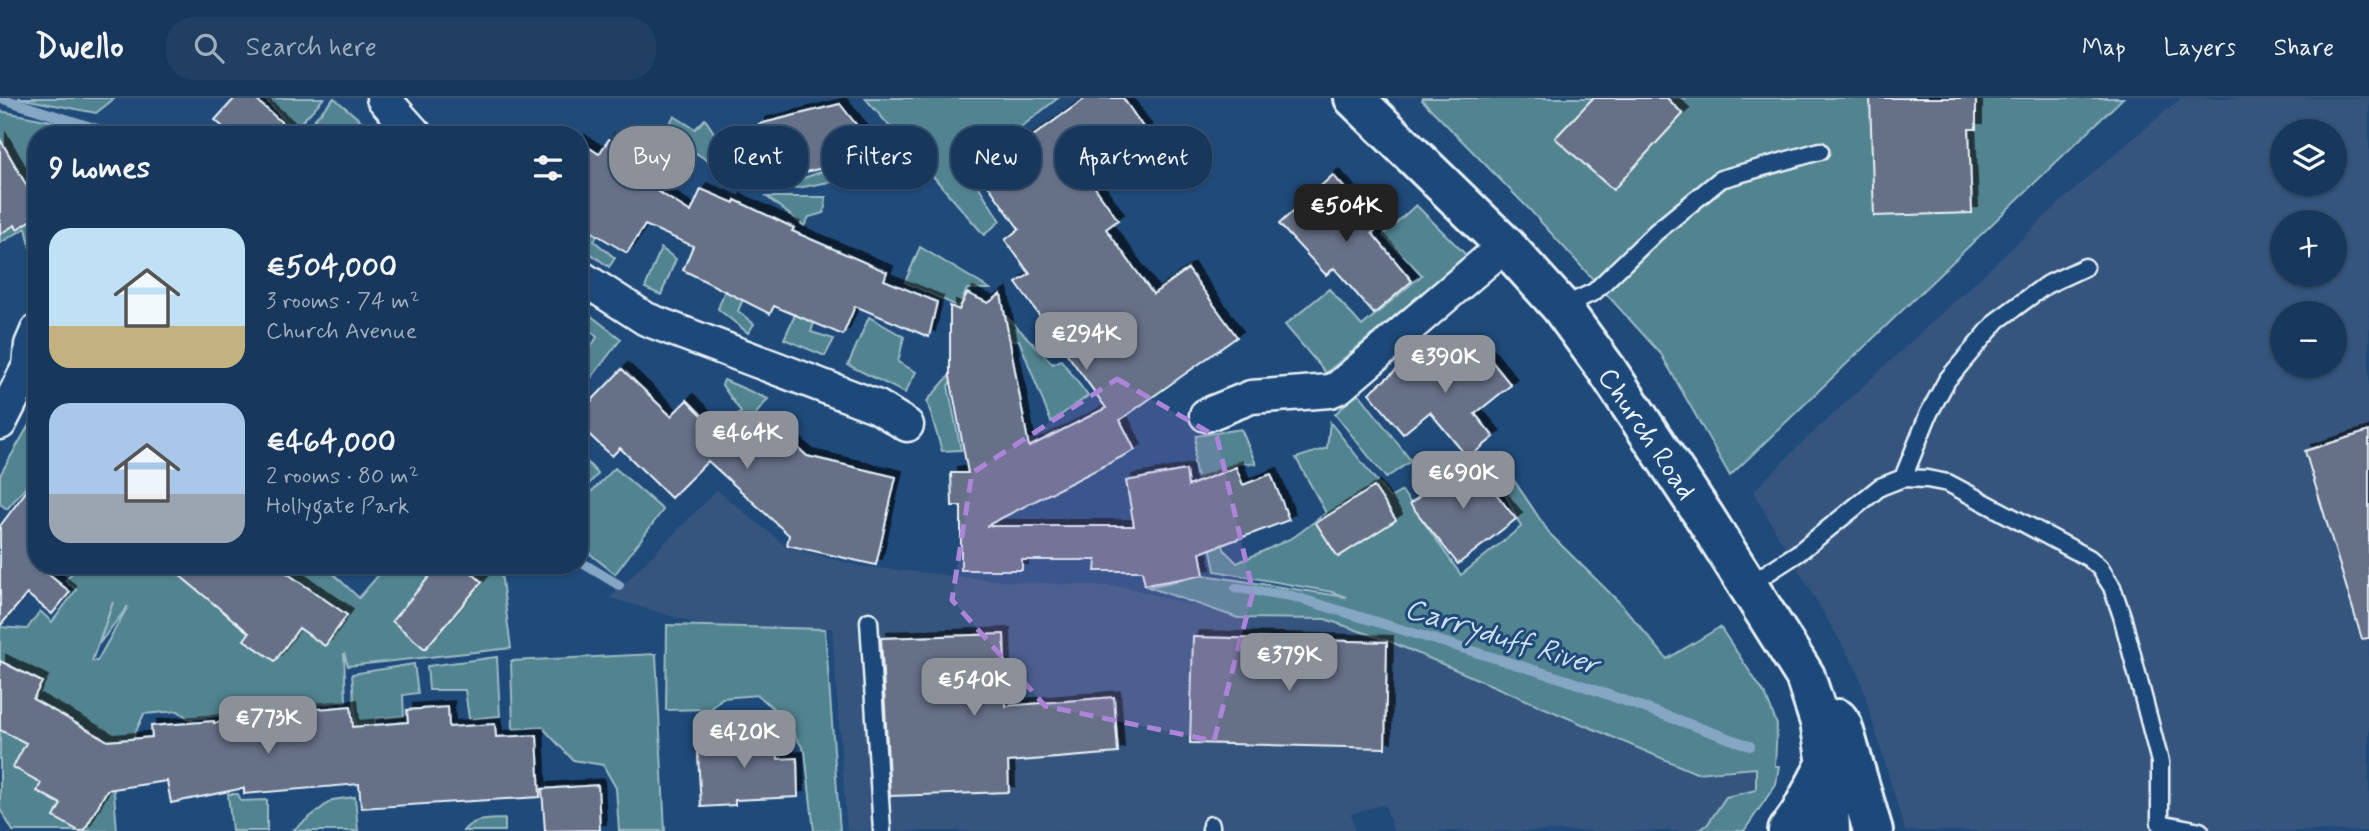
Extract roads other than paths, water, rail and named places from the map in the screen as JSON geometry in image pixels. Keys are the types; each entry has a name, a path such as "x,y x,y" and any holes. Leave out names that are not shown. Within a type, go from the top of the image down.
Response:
{"main road":[{"name":"Church Road","path":"1354,98 1505,245 1562,307 1697,504 1805,676 1820,722 1827,763 1830,831"},
{"path":"1805,676 1842,725 1873,831"},
{"path":"1788,831 1827,763"}],"street":[{"path":"383,98 408,126"},
{"path":"1206,415 1251,397 1330,391 1339,387 1505,245"},
{"path":"588,282 646,319 878,407 907,425"},
{"path":"0,423 28,374"}],"lane":[{"path":"1562,307 1594,292 1656,232 1721,179 1820,151"},
{"path":"1903,478 1929,414 1947,380 1998,320 2046,285 2085,267"},
{"path":"1747,586 1798,553 1880,487 1903,478 1948,483 2089,558 2101,568 2112,587 2122,616 2160,762 2160,823 2200,831"},
{"path":"869,621 882,831"}],"waterway":[{"name":"Carryduff River","path":"0,98 88,126"},
{"name":"Carryduff River","path":"588,566 619,585"},
{"name":"Carryduff River","path":"1236,588 1292,596 1567,680 1750,746"}]}
